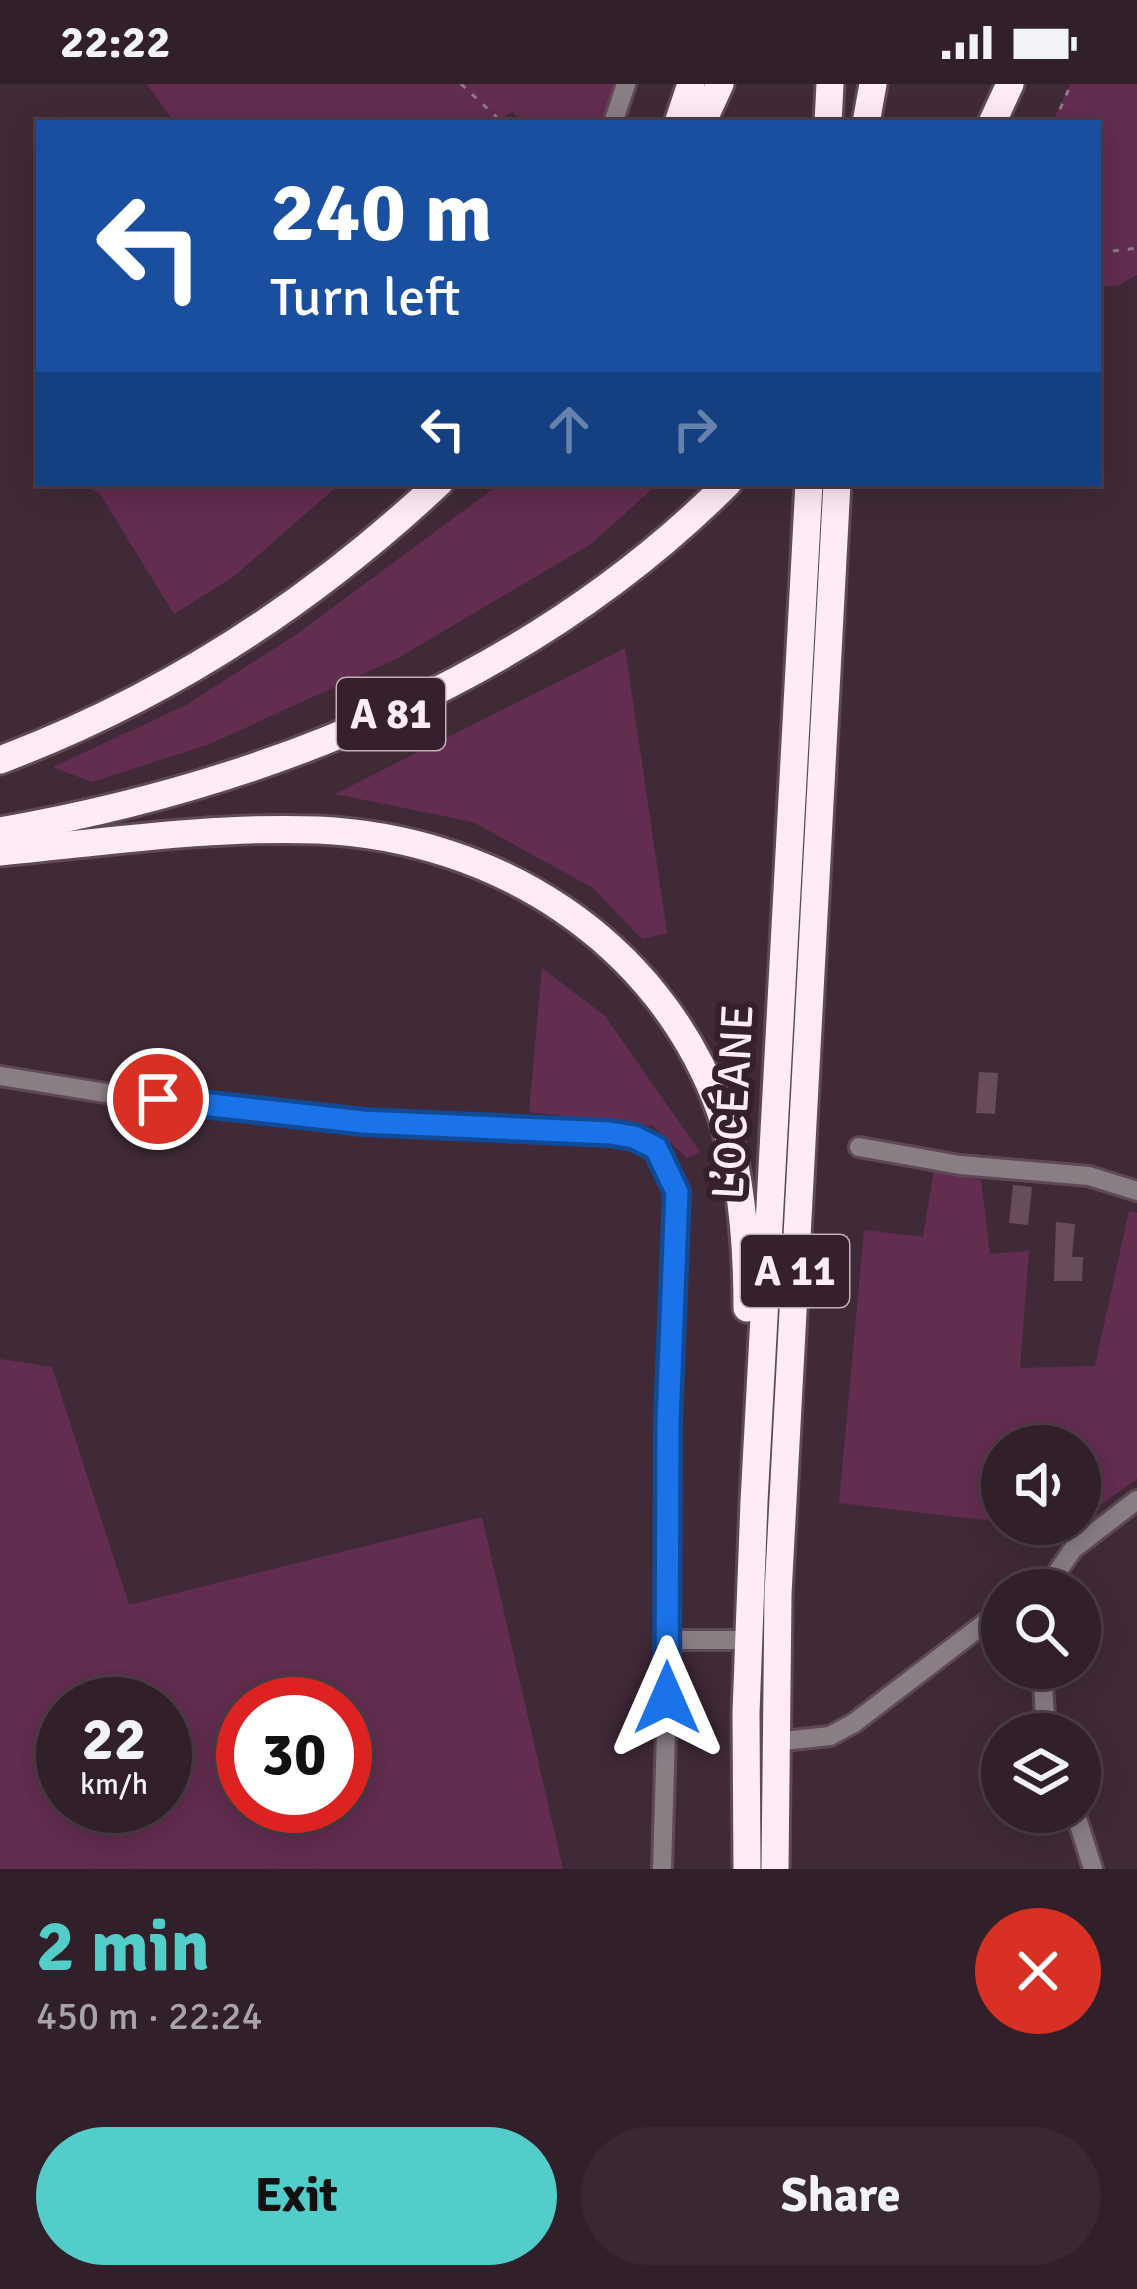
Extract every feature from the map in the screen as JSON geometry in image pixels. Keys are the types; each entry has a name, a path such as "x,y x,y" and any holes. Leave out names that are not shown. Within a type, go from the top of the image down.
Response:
{"highway":[{"path":"679,120 691,84"},
{"path":"703,120 720,84"},
{"path":"828,120 830,84"},
{"path":"856,120 858,84"},
{"path":"867,120 873,84"},
{"path":"993,120 1010,84"},
{"path":"0,760 119,709 234,644 353,559 436,486"},
{"name":"A 81","path":"0,831 154,800 252,770 391,714 569,613 637,563 725,486"},
{"name":"L’OCÉANE","path":"747,1869 749,1640 759,1393 809,486"},
{"name":"L’OCÉANE","path":"775,1869 778,1594 837,486"},
{"path":"0,852 225,832 320,830 394,840 456,856 555,901 643,978 694,1055 719,1107 740,1196 748,1352 759,1393"}],"street":[{"path":"615,120 626,84"},
{"path":"0,1076 118,1095 363,1122 610,1133 634,1137 656,1148 677,1192 668,1421 662,1869"},
{"path":"859,1147 960,1165 1089,1176 1137,1191"},
{"path":"1059,1569 1073,1549 1137,1500"},
{"path":"774,1742 830,1736 854,1723 981,1626"},
{"path":"667,1640 749,1640"},
{"path":"1082,1833 1093,1869"}],"path":[{"path":"461,84 500,120"},
{"path":"1055,120 1071,84"},
{"path":"1101,253 1137,248"}],"shaded area":[{"path":"147,84 623,84 620,120 521,120 512,112 499,120 173,120"},
{"path":"1070,84 1137,84 1137,275 1117,286 1101,286 1101,120 1053,120"},
{"path":"85,486 338,486 233,577 174,614 100,494"},
{"path":"497,486 656,486 591,544 398,658 210,744 92,782 53,767 186,705 297,634"},
{"path":"625,648 667,933 642,939 593,888 473,822 335,794"},
{"path":"542,968 605,1016 700,1152 687,1158 653,1126 529,1112"},
{"path":"934,1171 981,1180 990,1254 1029,1251 1020,1368 1095,1366 1129,1211 1137,1213 1137,1479 1101,1504 1101,1425 981,1425 981,1520 839,1503 864,1230 923,1237"},
{"path":"0,1359 52,1367 129,1605 482,1517 563,1869 0,1869"}],"building":[{"path":"979,1072 998,1073 995,1114 976,1113"},
{"path":"1013,1185 1032,1187 1028,1225 1009,1223"},
{"path":"1056,1222 1075,1224 1072,1257 1083,1257 1082,1281 1054,1281"}],"route":[{"path":"158,1099 363,1122 610,1133 634,1137 656,1148 677,1192 668,1421 667,1698"}]}
